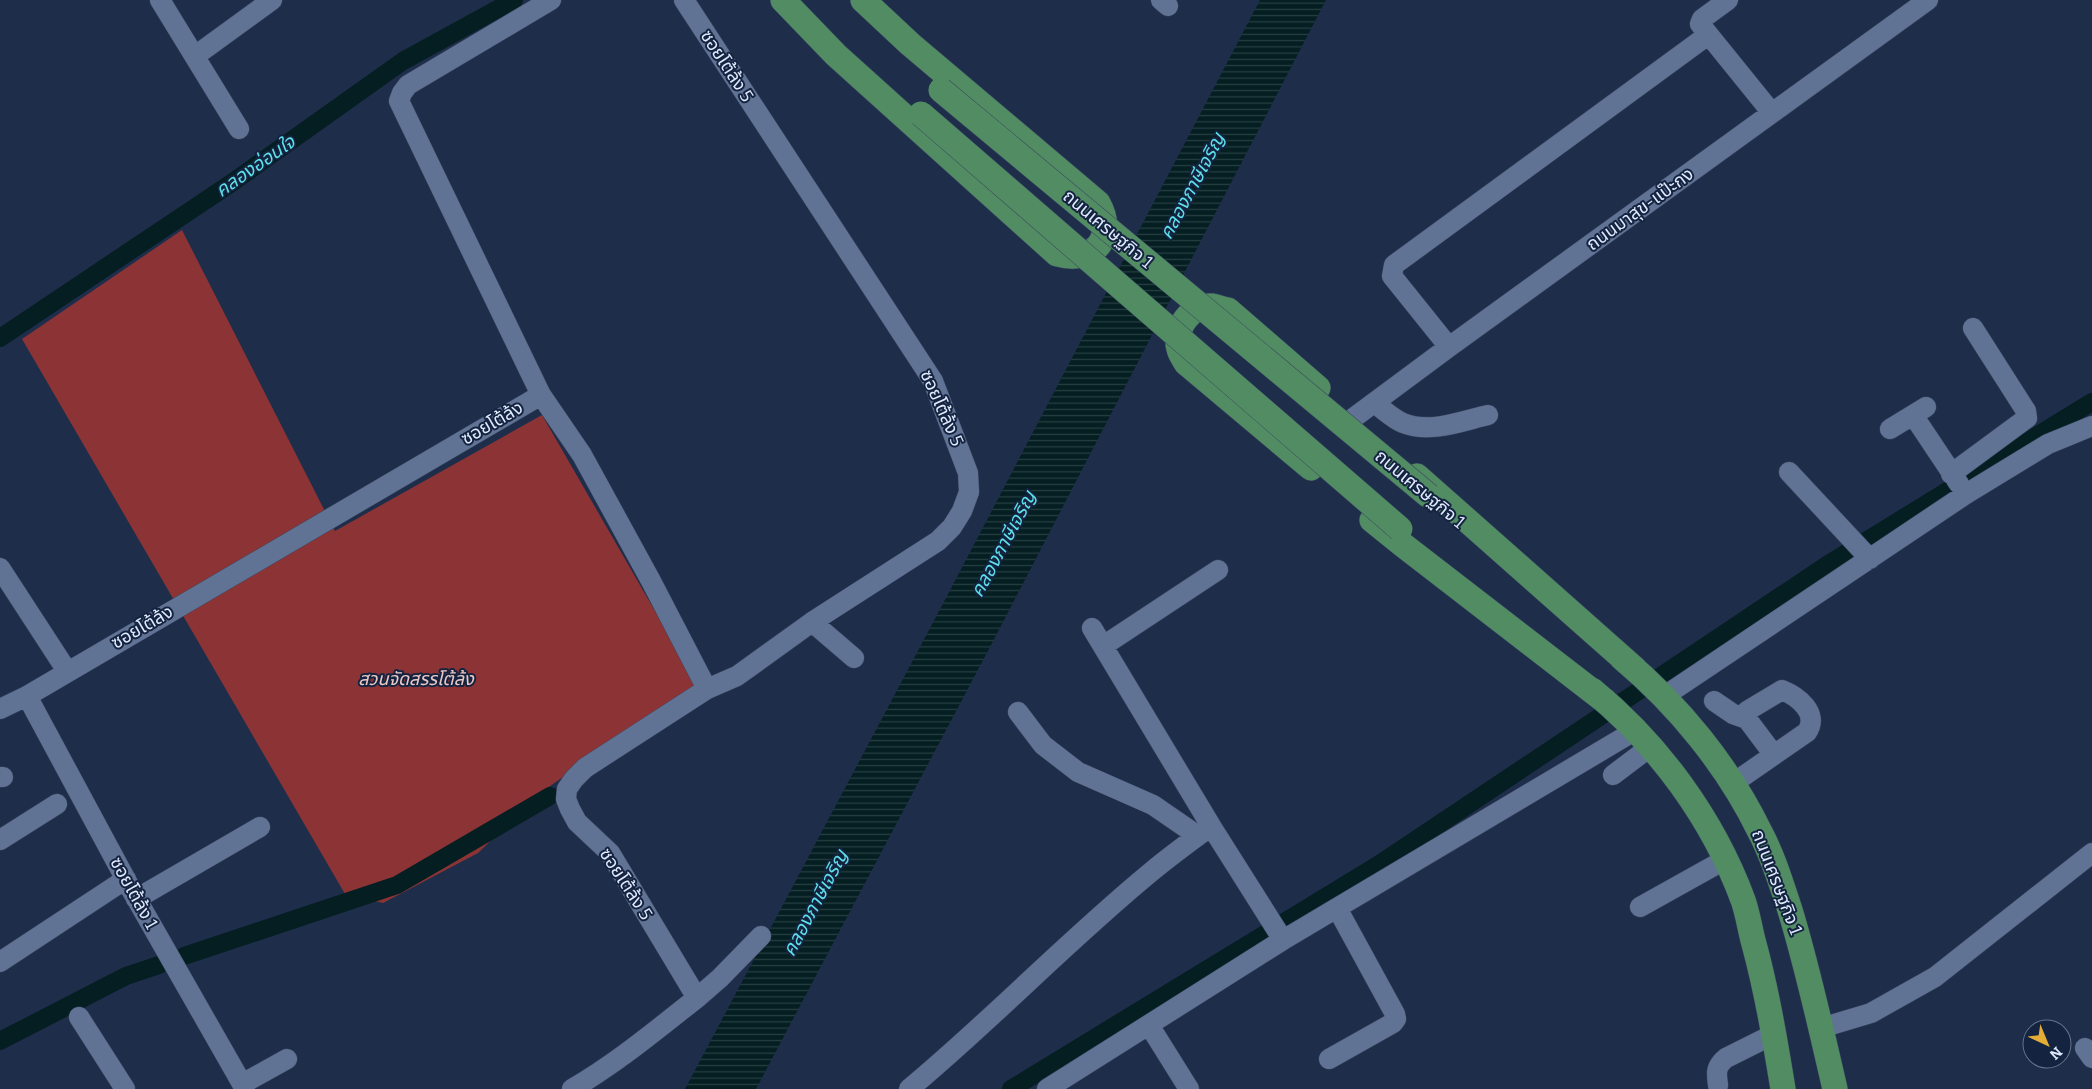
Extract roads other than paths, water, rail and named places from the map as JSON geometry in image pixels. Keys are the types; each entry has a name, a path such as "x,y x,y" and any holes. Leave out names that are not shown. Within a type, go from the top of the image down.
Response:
{"main road":[{"path":"783,0 836,54 1057,254 1071,258 1080,257 1097,247 1103,238 1106,226 1105,214 1098,203 910,44 863,0"},
{"name":"ถนนเศรษฐกิจ 1","path":"799,0 838,40 921,114 1400,529 1605,700 1643,739 1688,794 1726,859 1743,902 1768,998 1783,1089"},
{"name":"ถนนเศรษฐกิจ 1","path":"843,0 860,18 942,90 1634,668 1676,709 1722,767 1760,832 1782,884 1806,962 1836,1089"},
{"path":"1605,700 1402,545 1186,363 1179,350 1178,340 1180,328 1192,312 1202,307 1211,306 1228,310 1634,668"}],"street":[{"path":"160,0 239,129"},
{"path":"195,56 272,0"},
{"name":"ซอยโต้ล้ง","path":"0,709 27,696 541,395 399,101 402,92 408,85 551,0"},
{"name":"ซอยโต้ล้ง 5","path":"684,0 933,381 968,473 969,492 962,511 952,527 938,541 812,622 737,676 707,689 585,768 574,778 567,789 566,799 577,822 610,852 696,998"},
{"path":"1728,0 1701,21 1700,24 1772,113"},
{"name":"ถนนมาสุข-แป๊ะกง","path":"1352,419 1928,0"},
{"path":"1449,347 1392,276 1394,265 1708,35"},
{"path":"1951,474 2027,418 2026,411 1973,328"},
{"path":"541,395 582,455 669,614 707,689"},
{"path":"1374,403 1402,423 1419,427 1444,426 1488,415"},
{"path":"1890,429 1919,411 1951,474 1966,494"},
{"path":"1663,697 1966,494 2048,444 2092,426"},
{"path":"1789,472 1870,559"},
{"path":"0,568 68,671"},
{"path":"1103,646 1218,570"},
{"path":"812,622 854,658"},
{"path":"1092,628 1204,831 1283,940"},
{"path":"1732,784 1807,732 1811,726 1811,720 1805,706 1796,696 1782,690 1747,711 1747,719"},
{"name":"ซอยโต้ล้ง 1","path":"27,696 126,880 243,1086"},
{"path":"1714,701 1733,714 1747,719 1774,755"},
{"path":"1018,712 1043,745 1078,772 1153,805 1204,831"},
{"path":"1613,775 1643,739"},
{"path":"1046,1089 1337,908 1643,739"},
{"path":"0,840 57,804"},
{"path":"136,898 260,827"},
{"path":"909,1089 961,1046 1056,956 1151,872 1204,831"},
{"path":"1821,1028 1871,1013 1935,977 2092,852"},
{"path":"1640,907 1726,859"},
{"path":"0,962 126,880"},
{"path":"1329,1059 1393,1023 1396,1019 1337,908"},
{"path":"572,1089 592,1078 696,998 720,978 761,936"},
{"path":"79,1017 125,1089"},
{"path":"1149,1025 1189,1089"},
{"path":"1718,1085 1716,1071 1719,1064 1726,1058 1774,1034"},
{"path":"243,1086 287,1059"}],"water":[{"name":"คลองภาษีเจริญ","path":"1260,0 1326,0 990,647 756,1089 685,1089 937,615"}],"waterway":[{"name":"คลองอ่อนใจ","path":"0,338 233,182 403,61 514,0"},
{"path":"1011,1089 1378,865 1827,565 2092,402"},
{"path":"184,956 397,885 550,796"},
{"path":"0,1041 126,976 159,965"}],"park label":[{"name":"สวนจัดสรรโต้ล้ง","path":"416,679"}]}
